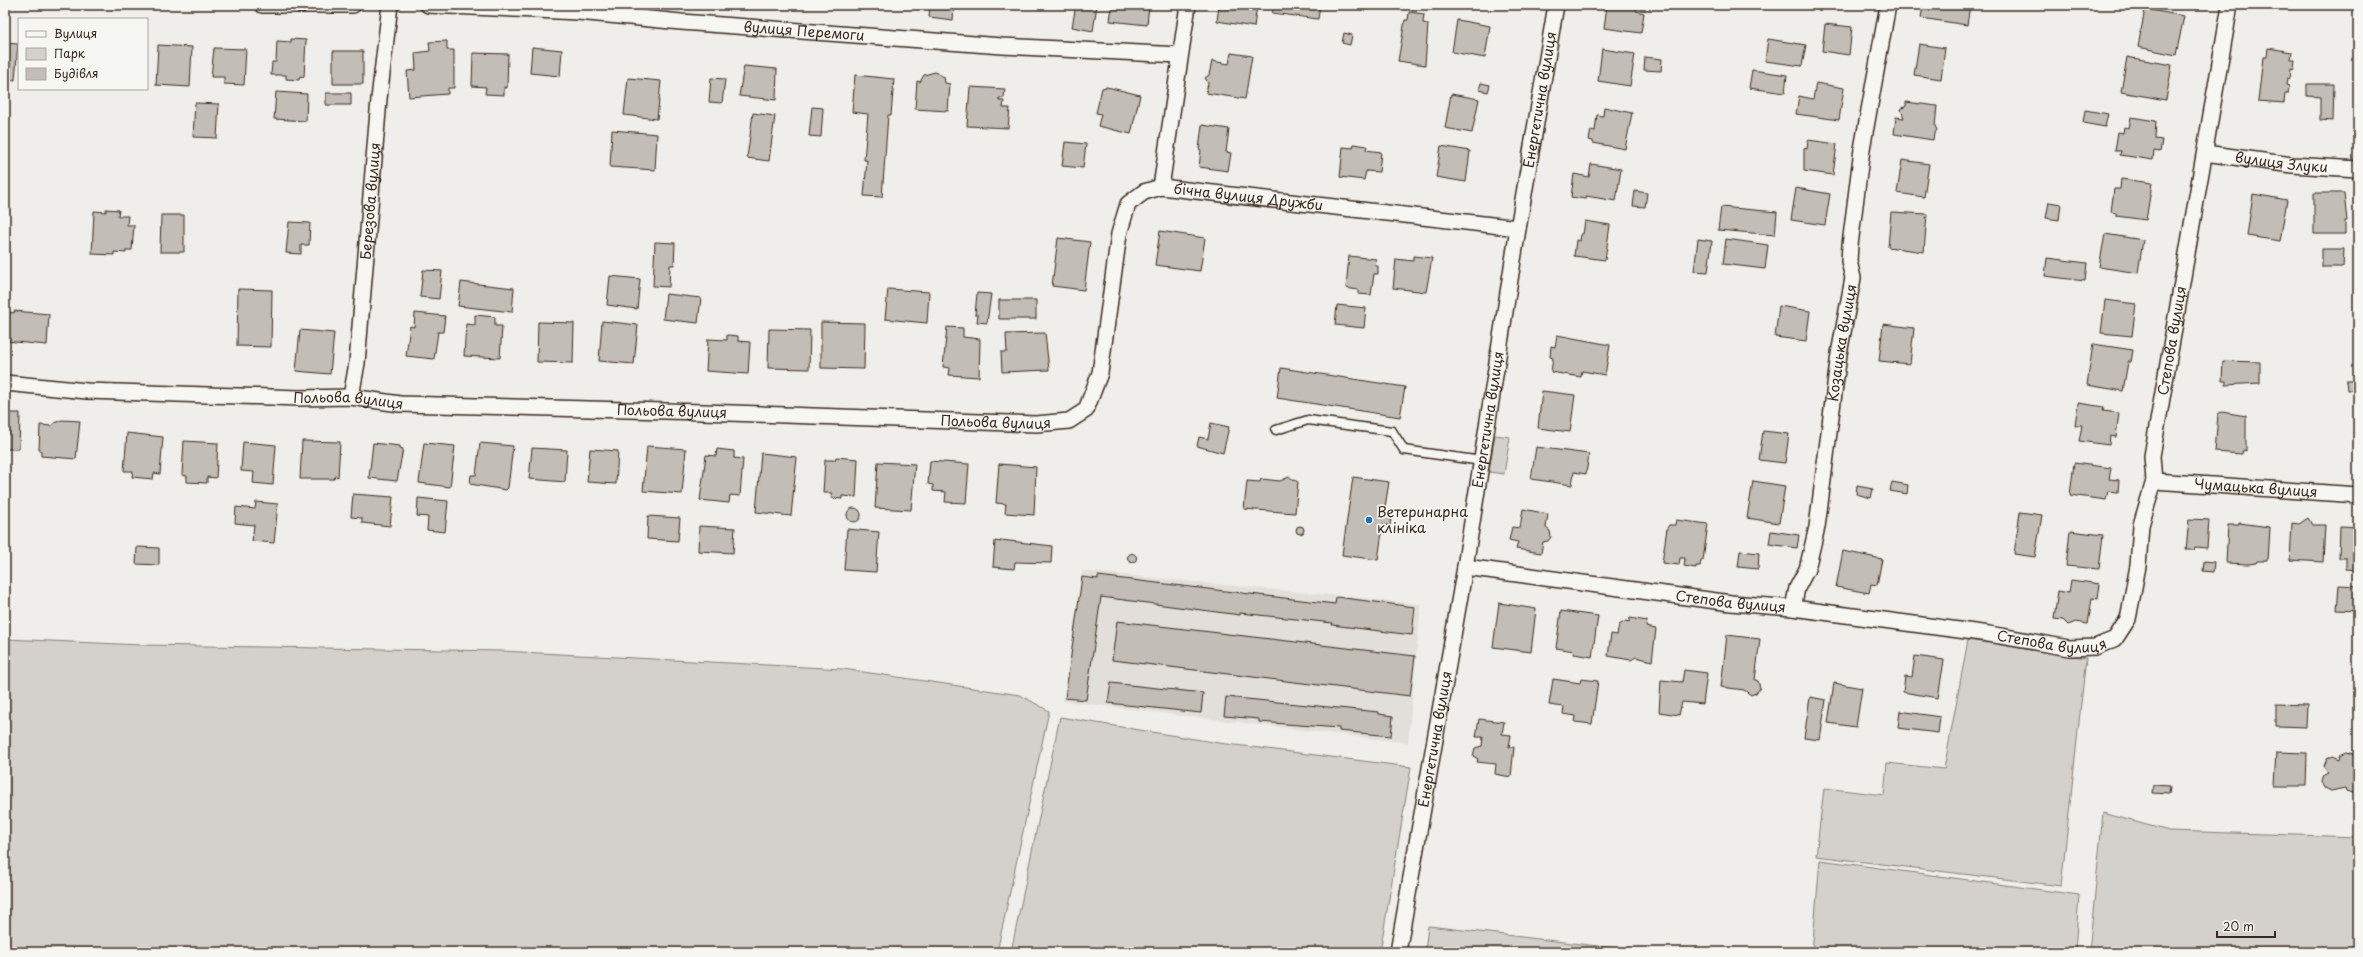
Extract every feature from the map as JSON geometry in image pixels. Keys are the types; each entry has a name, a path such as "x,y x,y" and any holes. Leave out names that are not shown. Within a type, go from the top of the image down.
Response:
{"street":[{"path":"262,5 354,5"},
{"name":"Березова вулиця","path":"351,397 357,363 379,100 390,5"},
{"name":"вулиця Перемоги","path":"428,5 578,12 682,22 1002,46 1180,55"},
{"name":"бічна вулиця Дружби","path":"1188,5 1161,187 1518,228"},
{"name":"Енергетична вулиця","path":"1398,952 1465,567 1518,228 1556,5"},
{"name":"Козацька вулиця","path":"1793,608 1797,588 1807,569 1817,527 1839,354 1852,278 1849,261 1850,245 1862,149 1888,5"},
{"name":"Степова вулиця","path":"1465,567 1731,603 1793,608 1989,634 2069,648 2095,646 2115,639 2128,620 2138,566 2141,525 2154,481 2152,456 2230,5"},
{"name":"вулиця Злуки","path":"2204,153 2292,165 2358,169"},
{"name":"Польова вулиця","path":"5,383 87,391 299,398 351,397 400,404 703,412 1036,424 1069,421 1086,410 1100,373 1119,234 1128,204 1144,192 1161,187"},
{"name":"Чумацька вулиця","path":"2154,481 2358,495"}],"lane":[{"path":"1276,430 1308,420 1392,431 1404,450 1482,461"}],"shaded area":[{"path":"1082,571 1421,604 1408,743 1063,701"}],"green space":[{"path":"1495,435 1510,437 1504,474 1489,472"},
{"path":"5,639 142,645 502,651 843,669 1020,695 1049,711 997,952 5,952"},
{"path":"1968,640 2086,658 2061,886 1816,856 1824,788 1884,795 1887,763 1944,769"},
{"path":"1060,717 1219,743 1411,767 1380,952 1011,952"},
{"path":"2103,813 2169,831 2358,837 2358,952 2089,952"},
{"path":"1820,860 2079,895 2075,952 1812,952"},
{"path":"1429,926 1648,952 1425,952"}],"building":[{"path":"1076,5 1097,5 1093,31 1072,27"},
{"path":"1112,5 1149,5 1147,25 1110,21"},
{"path":"1219,5 1257,5 1254,27 1217,21"},
{"path":"1274,5 1320,5 1318,19 1272,13"},
{"path":"1607,5 1637,5 1636,11 1644,13 1641,33 1604,28"},
{"path":"1923,5 1970,5 1967,25 1921,18"},
{"path":"930,6 954,6 953,20 929,17"},
{"path":"2145,9 2184,16 2176,55 2138,47"},
{"path":"1409,12 1424,14 1423,23 1428,24 1425,65 1398,61 1405,20 1408,20"},
{"path":"1457,20 1490,26 1485,58 1452,52"},
{"path":"1825,24 1852,27 1849,55 1822,51"},
{"path":"1344,33 1352,35 1350,45 1342,43"},
{"path":"291,39 306,40 304,77 300,76 299,80 286,79 286,75 271,75 272,62 276,62 277,41 291,42"},
{"path":"1768,39 1806,45 1802,66 1765,61"},
{"path":"447,41 447,50 454,50 454,88 448,88 448,94 409,97 407,71 416,70 415,53 430,51 429,42"},
{"path":"5,43 18,44 15,80 5,79"},
{"path":"1919,44 1945,48 1941,79 1914,75"},
{"path":"158,45 192,47 190,87 156,85"},
{"path":"532,47 562,50 560,76 530,73"},
{"path":"214,48 246,49 244,85 224,84 224,77 211,77"},
{"path":"2268,48 2292,52 2291,60 2295,60 2294,70 2291,69 2290,79 2287,78 2286,85 2289,86 2288,94 2285,94 2284,103 2258,101 2263,57 2267,57"},
{"path":"1602,49 1635,54 1630,86 1598,81"},
{"path":"333,51 363,51 363,84 333,84"},
{"path":"473,53 508,54 507,88 504,87 504,95 485,94 486,87 472,86"},
{"path":"1231,53 1252,56 1245,99 1206,93 1208,83 1205,78 1209,75 1212,61 1229,64"},
{"path":"1645,57 1662,59 1661,71 1644,70"},
{"path":"2127,57 2172,65 2166,100 2121,92"},
{"path":"744,66 777,69 776,100 739,96"},
{"path":"1752,70 1787,75 1785,93 1749,88"},
{"path":"935,72 944,77 945,83 950,84 948,111 915,109 917,81 920,82 924,75"},
{"path":"855,75 894,79 891,115 888,115 882,197 864,196 867,160 864,160 868,114 852,112"},
{"path":"628,78 661,81 657,119 624,115"},
{"path":"711,78 725,79 722,103 709,102"},
{"path":"1481,83 1490,85 1488,92 1479,90"},
{"path":"1816,83 1844,88 1839,120 1796,114 1799,96 1813,99"},
{"path":"2307,84 2334,84 2333,121 2320,120 2320,97 2307,96"},
{"path":"970,87 1005,89 1004,98 999,98 999,101 1004,101 1003,108 1010,108 1008,128 967,126"},
{"path":"1107,87 1140,95 1131,134 1098,126 1101,114 1096,113 1102,88"},
{"path":"276,92 307,94 306,121 274,119"},
{"path":"326,93 351,93 351,105 326,105"},
{"path":"1451,94 1479,99 1472,133 1445,128"},
{"path":"1906,102 1937,106 1935,126 1937,130 1934,134 1933,140 1894,134 1896,117 1904,118 1901,109 1906,106"},
{"path":"195,103 219,104 217,138 193,137"},
{"path":"812,107 823,108 821,137 809,136"},
{"path":"1604,107 1632,113 1625,149 1593,143 1593,141 1589,140 1591,130 1595,131 1597,115 1603,116"},
{"path":"2085,110 2108,114 2105,127 2083,123"},
{"path":"753,113 775,116 769,161 747,158"},
{"path":"2131,117 2156,121 2155,139 2162,140 2160,152 2154,151 2153,160 2120,155 2121,151 2115,151 2118,132 2123,133 2124,127 2129,128"},
{"path":"1202,125 1229,129 1226,152 1231,153 1228,171 1199,167 1201,150 1199,149"},
{"path":"612,130 657,134 655,170 610,167"},
{"path":"1808,140 1837,144 1833,175 1804,171 1804,148 1807,149"},
{"path":"1065,142 1086,144 1083,168 1062,166"},
{"path":"1354,144 1367,146 1366,150 1381,152 1379,172 1366,171 1364,180 1340,177 1343,147 1353,148"},
{"path":"1441,146 1470,151 1466,182 1436,177"},
{"path":"1902,160 1929,164 1924,197 1897,193"},
{"path":"1591,164 1621,169 1616,201 1586,196 1586,199 1571,197 1574,174 1589,177"},
{"path":"2121,179 2152,183 2146,220 2116,216 2116,213 2111,212 2114,189 2120,189"},
{"path":"1796,188 1830,194 1825,225 1791,220"},
{"path":"1635,191 1647,193 1645,207 1633,206"},
{"path":"2314,193 2344,193 2347,221 2345,221 2345,234 2314,234"},
{"path":"2253,194 2287,200 2280,241 2247,236"},
{"path":"2049,202 2061,204 2059,220 2046,218"},
{"path":"1721,207 1777,212 1775,235 1718,230"},
{"path":"106,209 119,210 118,216 128,216 127,225 134,225 132,250 126,250 126,253 114,252 114,255 92,254 94,211 106,212"},
{"path":"1891,212 1927,214 1924,252 1888,247"},
{"path":"161,215 184,215 184,252 160,252"},
{"path":"1585,221 1610,225 1605,260 1574,256 1576,240 1580,241 1581,234 1583,234"},
{"path":"289,222 310,223 309,245 301,245 301,254 286,253"},
{"path":"1160,231 1205,238 1200,271 1155,265"},
{"path":"2105,234 2143,240 2138,273 2099,267"},
{"path":"1058,238 1090,242 1084,290 1052,286"},
{"path":"1698,239 1712,241 1708,272 1694,271"},
{"path":"1726,239 1768,245 1765,269 1723,264"},
{"path":"655,242 675,243 674,265 670,265 669,287 653,286"},
{"path":"2322,249 2344,249 2343,267 2322,267"},
{"path":"1349,256 1376,259 1375,266 1378,266 1378,274 1374,274 1371,295 1358,294 1358,290 1346,288"},
{"path":"1413,256 1432,258 1426,292 1393,288 1396,259 1413,261"},
{"path":"2047,258 2087,263 2085,281 2045,276"},
{"path":"423,270 442,271 439,299 420,297"},
{"path":"610,276 640,279 637,309 607,305"},
{"path":"461,282 514,288 512,312 458,306"},
{"path":"238,289 272,290 271,347 237,346"},
{"path":"888,289 929,292 927,323 885,319"},
{"path":"977,293 991,294 987,323 977,322 978,315 975,315"},
{"path":"666,294 701,298 698,323 663,319"},
{"path":"999,300 1036,300 1036,319 999,319"},
{"path":"2105,300 2136,304 2132,336 2101,333"},
{"path":"1337,305 1366,308 1364,328 1335,325"},
{"path":"1779,306 1810,311 1806,341 1775,337"},
{"path":"14,311 49,314 47,345 5,341 8,312 14,313"},
{"path":"415,313 445,316 443,332 438,332 434,359 406,356 410,326 414,327"},
{"path":"475,315 495,317 495,326 502,326 500,358 464,356 466,324 475,325"},
{"path":"602,321 638,325 634,364 599,361"},
{"path":"538,322 574,323 573,363 537,362"},
{"path":"821,322 865,323 864,369 821,368"},
{"path":"1883,324 1914,328 1910,364 1879,361"},
{"path":"947,327 963,328 963,337 980,339 979,377 949,375 950,368 943,367"},
{"path":"769,329 810,330 809,369 768,368"},
{"path":"300,330 334,333 330,374 296,371"},
{"path":"1045,333 1049,370 1002,372 1001,352 1007,352 1006,334"},
{"path":"727,335 738,336 738,341 750,342 748,374 706,371 708,339 727,340"},
{"path":"1557,335 1610,345 1605,375 1582,371 1581,377 1551,372 1553,358 1550,357 1551,346 1555,347"},
{"path":"2093,344 2133,350 2131,362 2128,362 2123,391 2087,385"},
{"path":"2223,361 2260,362 2260,383 2226,385 2226,381 2222,381"},
{"path":"1281,368 1405,387 1400,417 1277,398"},
{"path":"2346,381 2354,381 2354,390 2347,390"},
{"path":"1542,391 1575,395 1570,432 1538,428"},
{"path":"2078,403 2104,407 2103,411 2119,413 2116,437 2110,436 2109,445 2079,441 2082,425 2075,425"},
{"path":"2222,412 2246,416 2246,451 2243,450 2242,454 2215,452 2218,414"},
{"path":"5,413 20,413 19,449 5,449"},
{"path":"62,420 80,421 76,459 41,456 41,451 39,450 40,425 52,426 54,423"},
{"path":"1211,423 1229,427 1223,453 1197,446 1199,437 1208,439"},
{"path":"2356,425 2358,425 2358,451 2356,451"},
{"path":"1763,431 1789,434 1785,463 1759,460"},
{"path":"127,433 163,437 160,474 154,473 153,479 132,477 133,471 124,471"},
{"path":"184,441 218,443 216,478 207,477 207,483 187,482 187,476 182,475"},
{"path":"302,441 340,442 338,477 335,476 334,479 300,479"},
{"path":"243,442 276,445 273,485 253,483 254,472 241,471"},
{"path":"373,443 400,446 400,448 403,449 397,481 369,478"},
{"path":"424,443 455,446 450,487 419,483"},
{"path":"480,443 513,446 508,488 506,490 470,484 471,475 476,475"},
{"path":"647,446 686,449 682,494 643,491"},
{"path":"1536,447 1589,454 1586,474 1574,472 1572,485 1531,479"},
{"path":"532,448 567,450 565,482 529,479"},
{"path":"590,449 618,451 616,484 587,482"},
{"path":"717,449 734,451 734,458 743,459 740,496 730,495 729,503 700,500 706,455 716,456"},
{"path":"761,453 797,457 791,516 756,512"},
{"path":"836,457 858,459 856,497 842,496 842,499 831,498 832,493 823,493 825,460 835,460"},
{"path":"930,461 969,464 966,503 945,502 946,492 933,491 933,485 928,484"},
{"path":"878,462 915,464 911,510 875,508"},
{"path":"2074,463 2111,468 2109,479 2119,480 2118,492 2108,491 2106,500 2070,495"},
{"path":"999,464 1036,467 1034,515 1005,513 1006,504 996,503"},
{"path":"1289,477 1298,482 1295,513 1244,509 1247,481 1260,482 1261,479 1280,481"},
{"name":"Ветеринарна клініка","path":"1353,477 1389,482 1384,513 1391,514 1390,526 1383,525 1378,560 1342,555"},
{"path":"1753,481 1785,486 1779,523 1747,518"},
{"path":"1892,482 1908,485 1907,494 1890,491"},
{"path":"1857,486 1873,489 1871,498 1856,494"},
{"path":"353,494 393,497 390,526 362,523 362,518 351,517"},
{"path":"418,498 448,501 445,532 427,530 428,517 417,516"},
{"path":"256,502 278,504 274,543 252,541 254,525 235,523 236,507 255,509"},
{"path":"851,508 857,508 861,512 861,518 857,522 851,522 847,518 847,512"},
{"path":"1523,509 1548,514 1546,528 1550,531 1551,537 1548,541 1543,542 1541,553 1516,549 1518,542 1509,540 1512,527 1520,528"},
{"path":"2020,512 2042,515 2035,557 2014,554"},
{"path":"648,516 680,518 678,541 647,539"},
{"path":"2308,518 2312,525 2325,525 2323,562 2290,560 2292,523 2299,524"},
{"path":"2189,519 2209,520 2207,548 2195,547 2194,550 2186,550"},
{"path":"1676,520 1708,524 1703,560 1701,560 1700,566 1696,566 1696,568 1684,566 1685,558 1680,558 1679,565 1662,563 1667,528 1669,525 1675,525"},
{"path":"2239,523 2270,527 2268,561 2257,561 2256,563 2248,564 2226,563 2228,525 2239,525"},
{"path":"699,526 735,528 733,553 698,551"},
{"path":"1300,526 1303,527 1303,533 1300,534 1297,533 1296,530 1297,527"},
{"path":"2340,526 2358,527 2358,570 2346,569 2346,558 2339,558"},
{"path":"847,529 879,532 876,572 844,570"},
{"path":"1771,531 1799,535 1797,548 1769,544"},
{"path":"2070,531 2103,535 2099,569 2066,566"},
{"path":"1001,540 1052,546 1051,563 1015,562 1014,569 993,567 995,541 1001,542"},
{"path":"137,547 159,548 159,565 136,564"},
{"path":"1740,551 1759,553 1758,569 1738,567"},
{"path":"1843,551 1882,559 1877,585 1871,584 1869,593 1836,587"},
{"path":"1132,553 1137,558 1132,563 1127,558"},
{"path":"2204,561 2214,562 2213,572 2203,571"},
{"path":"1098,576 1335,604 1336,597 1415,607 1412,635 1332,625 1333,623 1240,613 1240,615 1101,597 1086,700 1065,698 1082,577 1098,579"},
{"path":"2071,580 2100,584 2098,599 2092,598 2088,624 2076,622 2068,625 2063,620 2054,619 2058,591 2069,593"},
{"path":"2339,585 2358,586 2358,611 2337,610"},
{"path":"1499,603 1536,609 1531,652 1493,647"},
{"path":"1561,611 1598,616 1592,657 1574,654 1574,651 1556,648"},
{"path":"1630,618 1647,621 1646,627 1656,629 1652,661 1636,657 1631,660 1608,656 1611,634 1617,635 1619,625 1626,621 1629,622"},
{"path":"1117,621 1415,656 1410,696 1112,660"},
{"path":"1727,635 1760,639 1755,680 1758,681 1760,688 1756,693 1751,695 1744,690 1721,687"},
{"path":"1915,656 1944,660 1938,698 1903,692 1905,676 1912,677"},
{"path":"1684,670 1707,673 1703,704 1682,702 1679,715 1659,712 1661,680 1682,682"},
{"path":"1553,679 1580,683 1581,679 1598,681 1592,724 1575,722 1576,716 1563,714 1564,707 1549,705"},
{"path":"1111,683 1203,693 1201,713 1108,703"},
{"path":"1834,683 1862,688 1856,727 1828,723"},
{"path":"1226,697 1379,712 1379,714 1393,716 1391,736 1339,731 1339,728 1259,722 1259,719 1224,716"},
{"path":"1810,697 1826,700 1820,740 1804,738"},
{"path":"2276,704 2307,705 2306,727 2276,726"},
{"path":"1900,711 1940,717 1938,733 1898,728"},
{"path":"1479,719 1504,722 1502,734 1511,735 1509,747 1514,747 1511,777 1495,774 1496,764 1477,762 1478,759 1473,756 1475,748 1482,746 1483,737 1476,737"},
{"path":"2276,752 2307,753 2306,786 2274,786"},
{"path":"2347,752 2353,754 2356,761 2355,776 2358,777 2358,791 2353,793 2346,791 2345,788 2331,791 2325,788 2322,782 2324,775 2328,773 2323,766 2326,759 2332,756 2339,759 2340,755"},
{"path":"2153,785 2170,786 2169,794 2152,793"}],"place":[{"name":"Ветеринарна клініка","path":"1369,520"}]}
